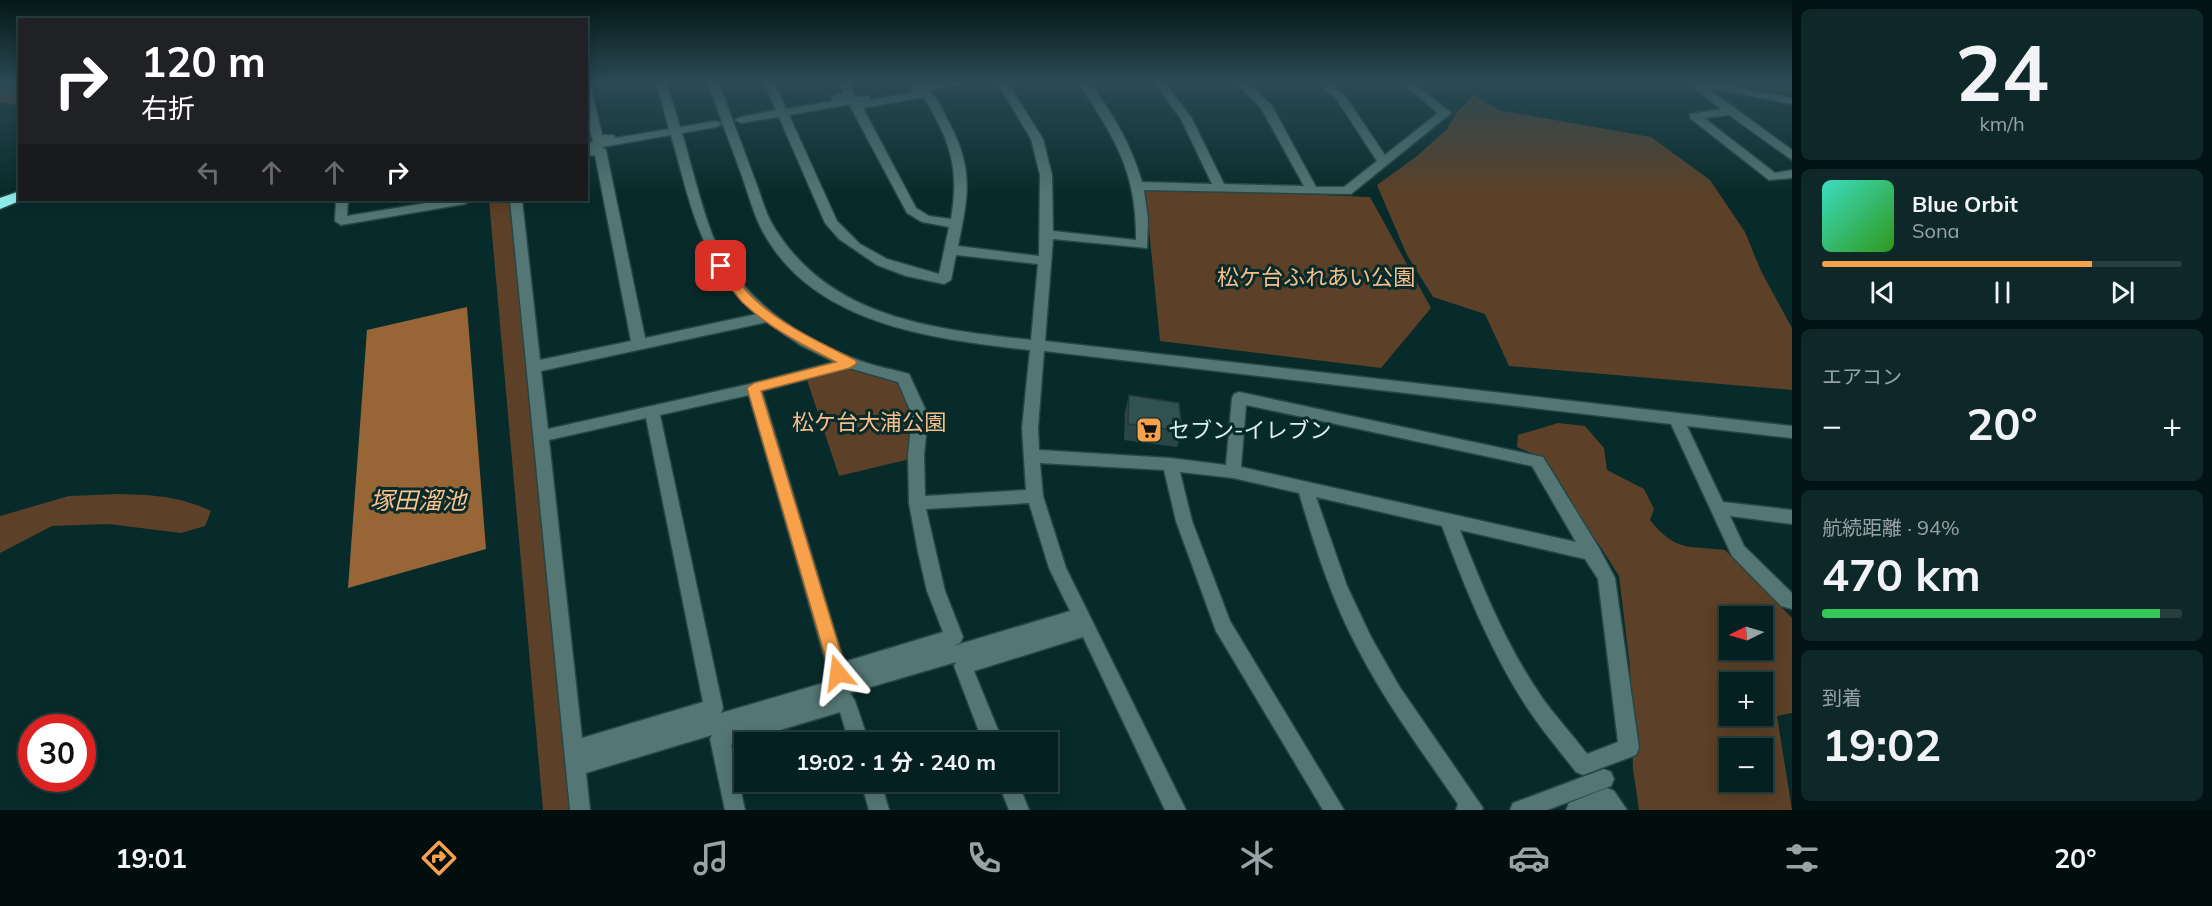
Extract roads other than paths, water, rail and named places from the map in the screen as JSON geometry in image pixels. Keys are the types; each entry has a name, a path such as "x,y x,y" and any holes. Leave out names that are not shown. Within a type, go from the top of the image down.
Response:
{"highway":[{"path":"0,204 18,196"}],"street":[{"path":"593,120 597,140 716,124"},
{"path":"672,120 714,255 745,298 768,317 804,340 850,363 904,378 920,415 916,454 917,503 926,552 936,591 954,637 838,673 754,388"},
{"path":"728,120 766,225 778,246 806,277 852,306 909,327 945,335 1792,432"},
{"path":"785,120 820,203 831,223 846,241 863,254 887,266 945,280 962,185 955,147 943,120"},
{"path":"863,120 911,210 926,219 956,224"},
{"path":"1027,120 1042,156 1046,175 1047,234 1030,428 1035,496 1058,568 1176,810"},
{"path":"1047,234 1143,245 1141,205 1137,186 1128,155 1111,120"},
{"path":"1187,120 1201,142 1220,188"},
{"path":"1274,120 1312,190"},
{"path":"1356,120 1384,162"},
{"path":"1137,186 1347,191 1437,120"},
{"path":"1699,120 1773,177 1792,174"},
{"path":"1743,120 1792,156"},
{"path":"588,147 675,129"},
{"path":"588,153 600,150 639,344"},
{"path":"342,201 341,221 430,203 453,201"},
{"path":"516,201 580,810"},
{"path":"952,250 1045,261"},
{"path":"534,367 768,317"},
{"path":"541,436 754,388 850,363"},
{"path":"1233,472 1239,398 1537,461 1606,578 1629,748 1583,765 1528,692 1474,585 1449,522"},
{"path":"574,758 714,708 652,411"},
{"path":"1676,419 1738,551 1787,601 1792,601"},
{"path":"1031,456 1170,464 1233,472 1593,553"},
{"path":"1170,464 1184,521 1222,625 1334,810"},
{"path":"1305,488 1328,563 1352,620 1391,689 1473,808 1466,810"},
{"path":"917,503 1035,496"},
{"path":"1719,508 1792,517"},
{"path":"574,758 1084,622"},
{"path":"989,732 963,666 1084,622"},
{"path":"743,732 846,701 856,732"},
{"path":"734,735 720,739 735,810"},
{"path":"1520,810 1604,779"},
{"path":"874,792 879,810"},
{"path":"1012,792 1019,810"},
{"path":"1576,810 1607,798 1617,810"}],"water":[{"name":"塚田溜池","path":"467,307 486,549 348,588 367,330"}],"place":[{"name":"セブン-イレブン","path":"1149,430"}],"park label":[{"name":"松ケ台ふれあい公園","path":"1316,277"},
{"name":"松ケ台大浦公園","path":"869,422"}]}
